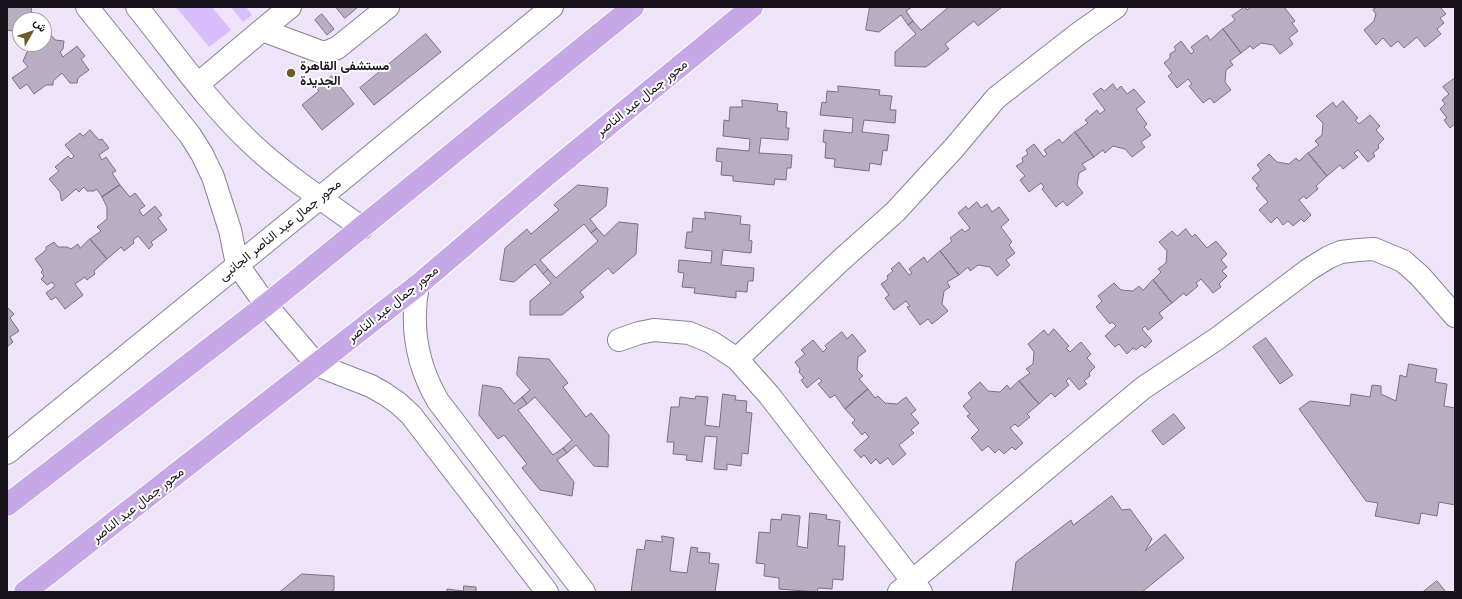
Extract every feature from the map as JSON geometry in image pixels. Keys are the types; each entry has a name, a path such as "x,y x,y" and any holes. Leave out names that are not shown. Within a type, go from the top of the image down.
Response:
{"main road":[{"path":"7,506 266,305 633,7"},
{"name":"محور جمال عبد الناصر","path":"25,592 418,285 546,176 752,7"}],"street":[{"path":"87,7 190,135 202,154 213,177 223,204 237,264 266,305 317,365 371,386 398,403 411,415 547,592"},
{"path":"137,7 198,84 226,117 253,145 295,179 362,228"},
{"path":"198,84 290,7"},
{"path":"262,30 316,50 326,52 337,48 388,7"},
{"name":"محور جمال عبد الناصر الجانبى","path":"7,453 552,7"},
{"path":"737,359 840,261 895,212 954,148 996,98 1078,34 1116,7"},
{"path":"619,340 639,333 654,330 689,333 711,342 737,359 769,395 911,588 1143,388 1218,338 1308,270 1330,257 1341,252 1374,249 1403,261 1420,276 1455,316"},
{"path":"418,285 414,312 417,347 431,389 438,401 584,592"}],"shaded area":[{"path":"176,7 212,7 231,30 209,47"},
{"path":"231,7 246,7 252,15 243,22"}],"building":[{"path":"7,7 32,7 32,12 12,12 12,31 7,30"},
{"path":"336,7 358,7 345,18"},
{"path":"870,7 912,7 906,11 913,21 908,25 901,15 879,32 866,30"},
{"path":"949,7 1002,7 978,26 974,21 945,44 949,49 926,67 895,66 895,52 916,34 908,25 913,21 921,30"},
{"path":"1245,7 1247,10 1251,7 1284,7 1295,21 1292,23 1298,31 1289,38 1293,44 1280,54 1273,45 1261,43 1253,49 1250,46 1241,53 1223,29 1235,20 1232,16"},
{"path":"1377,7 1440,7 1446,14 1440,18 1444,23 1437,29 1441,34 1425,47 1417,37 1404,48 1398,41 1391,47 1383,38 1376,45 1364,30 1374,21 1376,14 1373,10"},
{"path":"322,14 334,29 327,35 315,20"},
{"path":"1223,29 1241,53 1230,61 1233,65 1226,70 1225,82 1231,90 1214,103 1210,98 1203,103 1189,86 1192,84 1188,79 1177,88 1168,76 1172,73 1164,63 1170,58 1170,54 1176,50 1174,47 1181,41 1191,54 1194,51 1191,47 1207,35 1210,40"},
{"path":"426,34 441,52 374,105 360,88"},
{"path":"52,36 55,40 64,41 63,49 60,52 63,57 77,46 85,56 81,59 89,70 78,78 77,83 70,83 62,73 53,81 53,85 46,85 34,94 27,84 20,89 12,78 28,67 23,61 27,52 52,52"},
{"path":"332,76 354,104 322,130 302,105 319,91 317,89"},
{"path":"1455,78 1455,124 1450,128 1444,120 1447,118 1440,109 1445,104 1442,100 1449,94 1443,87"},
{"path":"1113,84 1117,90 1121,86 1127,94 1134,89 1145,102 1136,109 1147,124 1144,127 1151,135 1141,142 1145,147 1132,157 1125,149 1113,146 1105,153 1103,150 1094,157 1075,132 1088,123 1085,120 1097,110 1100,114 1105,110 1093,94 1101,88 1104,91"},
{"path":"838,86 880,90 879,95 892,96 890,110 896,110 895,123 864,120 862,132 889,135 887,151 883,150 881,165 870,163 869,171 834,167 835,159 825,158 826,143 823,142 824,130 852,133 853,118 820,115 822,102 826,103 827,91 838,92"},
{"path":"742,100 778,104 777,111 787,112 786,128 789,128 788,140 761,138 759,153 792,155 791,168 787,168 786,180 775,179 774,185 733,181 733,176 721,175 722,162 716,161 717,148 749,151 750,139 723,136 724,120 729,121 730,107 742,107"},
{"path":"1343,101 1358,118 1355,120 1359,124 1370,115 1380,126 1376,130 1384,139 1378,145 1379,148 1373,153 1375,156 1368,162 1358,150 1354,153 1358,157 1343,169 1340,165 1327,176 1308,153 1319,145 1315,141 1322,135 1323,123 1316,116 1333,102 1336,107"},
{"path":"90,130 99,140 102,139 109,148 99,155 102,160 106,157 116,171 112,173 120,185 102,197 97,189 94,191 87,191 84,187 79,192 76,189 62,201 60,192 49,179 59,171 55,167 68,156 71,159 74,156 65,145 80,133 83,136"},
{"path":"1075,132 1094,157 1082,164 1086,169 1079,173 1077,185 1083,193 1067,206 1063,201 1056,207 1042,189 1044,187 1041,183 1029,192 1020,180 1025,176 1016,166 1023,162 1022,158 1028,154 1026,150 1034,144 1044,157 1047,154 1044,150 1059,139 1062,143"},
{"path":"1308,153 1327,176 1316,186 1318,189 1306,199 1304,196 1299,200 1311,215 1304,222 1301,219 1293,226 1288,221 1283,225 1277,217 1271,223 1259,210 1268,202 1256,188 1259,186 1252,178 1261,170 1257,165 1269,154 1277,162 1289,164 1296,158 1299,161"},
{"path":"120,185 130,197 135,193 145,206 139,210 143,216 155,206 162,215 158,218 167,230 151,242 153,245 149,249 138,236 133,240 134,243 124,251 121,247 107,259 90,239 101,231 97,227 107,219 107,207 102,197"},
{"path":"578,185 608,188 606,206 590,219 597,228 591,233 584,224 540,260 548,269 543,274 535,264 514,282 500,280 505,248 527,229 531,234 559,210 554,205"},
{"path":"977,202 981,208 987,204 992,212 999,207 1009,220 1001,227 1012,242 1009,245 1015,253 1006,260 1010,265 997,276 990,267 978,265 970,271 968,267 959,275 940,251 952,241 950,238 962,229 965,232 970,228 958,213 966,206 968,209"},
{"path":"705,212 741,216 740,224 750,225 749,240 752,241 751,253 723,250 721,265 754,268 753,281 748,281 747,292 736,291 736,298 694,293 695,288 682,287 684,273 678,272 679,260 711,263 712,251 685,248 687,232 692,232 693,218 705,219"},
{"path":"619,222 638,224 636,254 613,274 608,268 580,292 584,297 562,315 530,315 530,301 551,283 543,274 548,269 556,278 598,241 591,233 597,228 604,236"},
{"path":"1186,229 1192,237 1195,234 1207,248 1216,241 1227,254 1221,260 1227,267 1222,271 1227,276 1219,284 1221,287 1213,293 1201,279 1196,283 1198,286 1186,296 1184,293 1172,303 1153,280 1161,272 1158,269 1166,263 1167,251 1159,242 1172,231 1177,236"},
{"path":"90,239 107,259 94,271 95,274 87,280 85,277 75,284 83,295 65,309 56,297 51,300 46,293 55,286 52,282 47,285 41,279 44,276 41,272 43,270 35,259 46,250 46,247 54,242 58,247 67,247 71,249 78,244 80,248"},
{"path":"940,251 959,275 947,282 950,287 944,291 942,304 948,311 932,324 928,319 920,325 907,307 910,306 906,301 894,310 885,298 889,295 881,284 888,279 887,276 893,271 891,269 899,262 909,275 912,273 909,269 924,257 927,262"},
{"path":"1153,280 1172,303 1159,313 1163,318 1148,330 1145,326 1142,329 1152,341 1145,348 1142,345 1136,350 1133,348 1127,354 1119,344 1115,347 1105,336 1116,326 1112,322 1110,324 1096,307 1102,301 1098,296 1114,283 1121,290 1133,291 1139,286 1143,290"},
{"path":"7,307 14,314 10,318 19,331 10,337 13,342 7,347"},
{"path":"1054,329 1069,346 1066,348 1070,352 1081,342 1091,354 1087,358 1095,367 1089,373 1090,376 1084,381 1087,384 1079,390 1069,378 1066,381 1069,385 1055,397 1051,393 1039,404 1019,381 1030,373 1026,369 1033,364 1034,352 1028,344 1044,330 1048,335"},
{"path":"842,332 847,339 852,334 866,351 858,357 857,370 863,376 859,379 868,389 845,409 835,395 830,398 818,384 822,381 819,378 807,388 801,380 804,378 799,372 800,369 795,362 805,354 801,350 813,340 823,352 827,348 825,346"},
{"path":"1266,338 1293,375 1280,384 1253,347"},
{"path":"519,357 549,359 568,383 563,387 586,417 591,413 609,435 608,467 594,466 576,445 567,453 563,448 572,440 535,397 527,404 522,397 530,390 517,375"},
{"path":"1409,364 1437,369 1435,382 1447,384 1444,406 1455,408 1455,505 1439,502 1437,516 1421,513 1419,524 1375,516 1378,503 1366,501 1299,409 1310,401 1350,406 1351,394 1370,397 1372,385 1381,386 1381,394 1396,401 1400,375 1406,377"},
{"path":"1019,381 1039,404 1027,414 1030,417 1018,427 1015,424 1010,428 1023,443 1015,450 1012,447 1004,454 999,449 995,453 988,446 982,451 971,438 979,430 967,416 970,414 963,406 972,398 968,393 980,382 988,391 1000,392 1007,385 1010,389"},
{"path":"483,385 501,388 514,404 522,397 527,404 518,410 553,455 563,448 567,453 557,460 574,482 572,496 540,490 522,468 527,464 504,435 498,439 479,415"},
{"path":"868,389 875,398 878,396 885,403 897,404 906,397 916,410 911,414 919,423 911,430 914,433 899,445 906,454 893,465 888,458 880,464 876,459 871,464 864,455 861,458 854,450 869,437 865,432 862,435 852,423 855,420 845,409"},
{"path":"723,394 736,396 735,400 747,401 746,412 752,413 748,454 742,453 741,466 727,464 727,470 714,469 717,437 705,436 702,462 686,460 687,455 673,454 674,442 667,442 671,407 679,407 680,397 695,399 696,396 708,397 705,425 719,427"},
{"path":"1174,414 1185,428 1163,445 1152,431"},
{"path":"1112,496 1122,510 1130,509 1152,539 1145,551 1165,534 1184,558 1142,592 1012,592 1016,562 1071,520 1073,525"},
{"path":"810,513 827,515 826,519 840,521 838,546 845,546 843,580 833,579 832,589 818,588 817,592 779,589 779,578 764,576 765,564 756,563 759,532 770,533 771,519 781,520 782,514 800,516 797,546 807,548"},
{"path":"662,536 674,538 670,571 687,573 691,547 698,548 697,552 710,553 709,563 719,564 715,592 631,592 637,549 644,550 646,540 662,542"},
{"path":"302,574 334,576 334,590 331,592 280,592"},
{"path":"1437,581 1446,592 1423,592"},
{"path":"464,586 476,587 476,592 447,592 447,589 463,591"}],"place":[{"name":"مستشفى القاهرة الجديدة","path":"291,73"}]}
